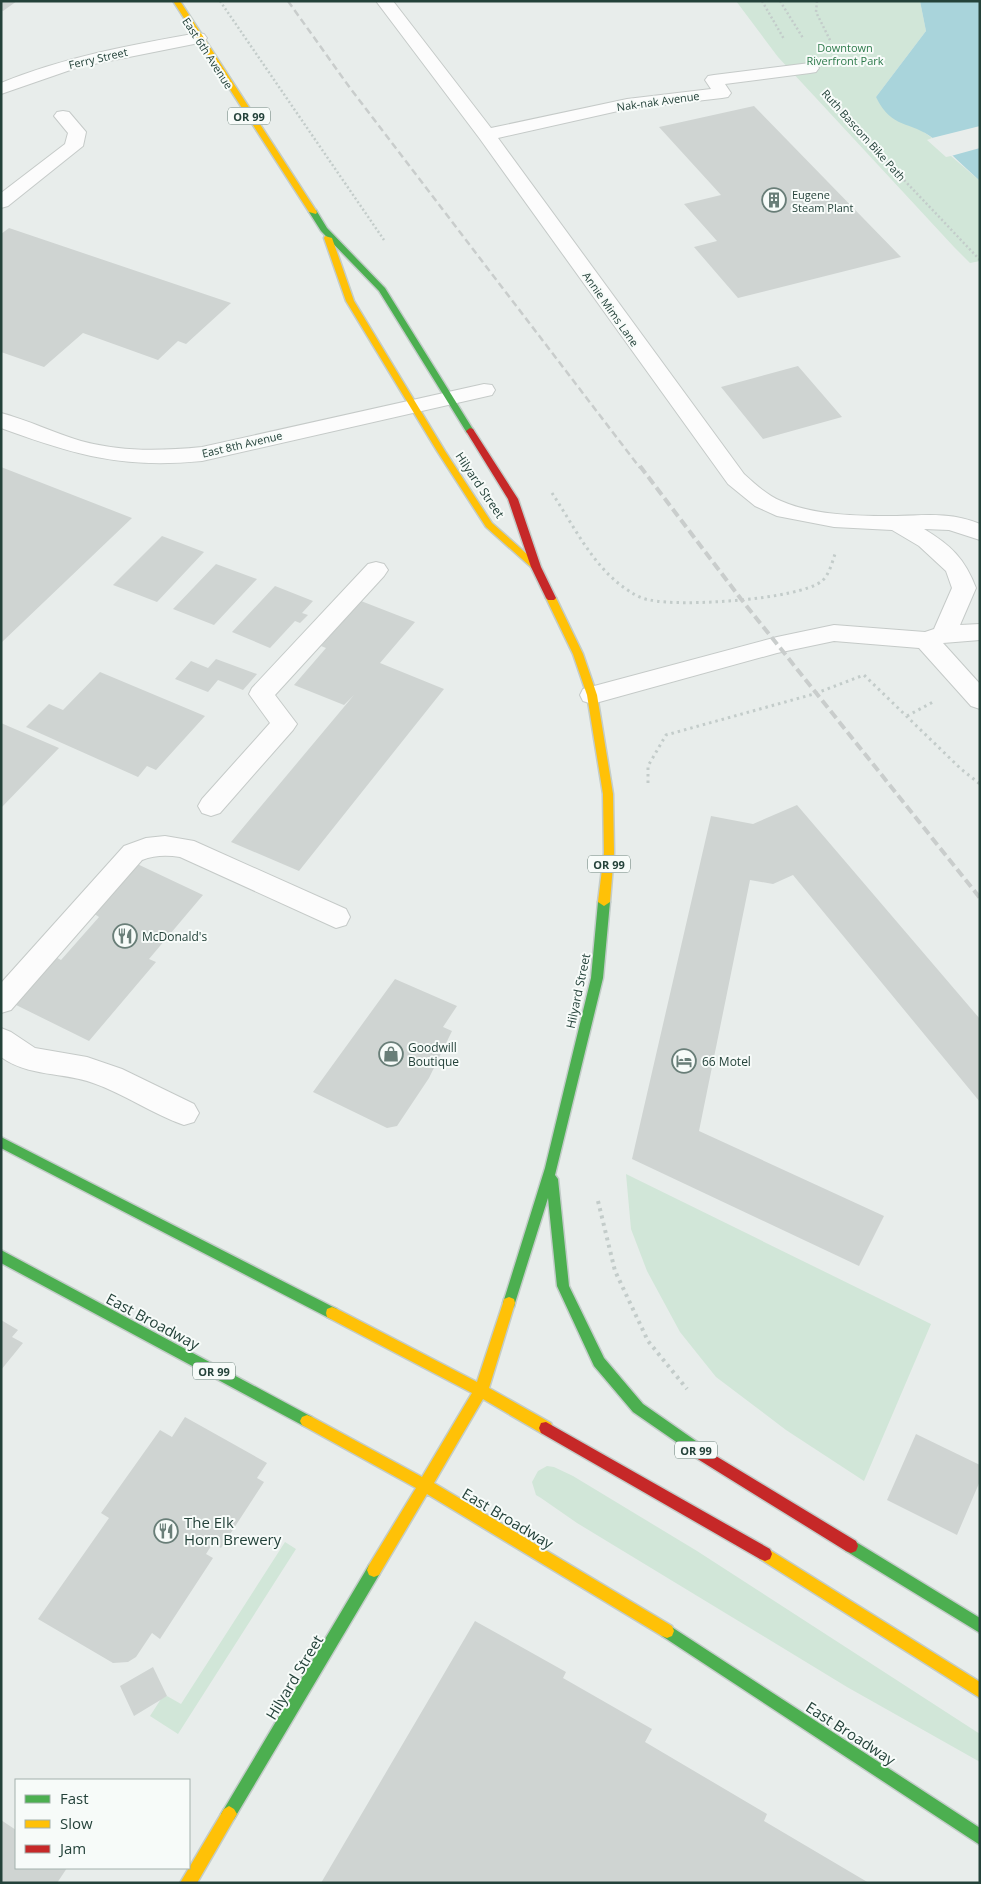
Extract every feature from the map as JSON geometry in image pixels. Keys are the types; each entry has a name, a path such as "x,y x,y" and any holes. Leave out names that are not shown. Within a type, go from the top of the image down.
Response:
{"main road":[{"name":"East 6th Avenue","path":"176,1 198,38 324,229 382,290 451,397"},
{"name":"East 6th Avenue","path":"324,229 350,301 415,406"},
{"name":"Hilyard Street","path":"188,1883 481,1391 551,1168 598,978 609,853 608,794 592,695 578,654 536,567 513,499 451,397"},
{"name":"Hilyard Street","path":"415,406 440,451 489,525 536,567"},
{"path":"1,1142 481,1391 753,1546 980,1691"},
{"name":"OR 99","path":"551,1168 563,1286 599,1362 638,1408 688,1445 980,1626"},
{"name":"East Broadway","path":"1,1256 426,1486 688,1644 980,1837"}],"street":[{"name":"Annie Mims Lane","path":"384,1 487,135 634,342 736,479 752,494 774,506 801,515 896,523 940,520 980,533"},
{"name":"Ferry Street","path":"1,89 56,69 97,57 198,38"},
{"name":"Nak-nak Avenue","path":"487,135 627,104 722,93 714,80 810,68"},
{"path":"1,202 74,146 78,139 77,132 63,116"},
{"name":"East 8th Avenue","path":"1,420 68,444 106,455 173,458 202,454 484,390"},
{"name":"Annie Mims Lane","path":"896,523 927,541 956,567 964,588 935,637"},
{"path":"211,806 284,724 261,694 376,570"},
{"path":"592,695 777,645 834,634 935,637 980,632"},
{"path":"935,637 980,700"},
{"path":"1,1002 133,853 150,846 166,844 185,848 336,917"},
{"path":"1,1040 12,1051 33,1060 56,1066 81,1067 100,1072 184,1113"}],"path":[{"name":"Ruth Bascom Bike Path","path":"762,1 797,59 810,68 830,100 980,260"},
{"path":"780,1 816,58 810,68"},
{"path":"817,1 816,12 835,49"},
{"path":"648,785 648,766 666,735 814,694 864,675 980,784"},
{"path":"907,716 937,699"},
{"path":"597,1194 615,1271 648,1341 689,1391"}],"green space":[{"name":"Downtown Riverfront Park","path":"736,1 920,1 926,31 876,97 932,138 927,140 946,157 951,156 980,181 980,261 970,263 954,247 778,57"},
{"path":"626,1174 931,1324 864,1481 786,1430 716,1377 680,1332 647,1271 631,1229"},
{"path":"547,1466 554,1467 573,1476 697,1551 980,1734 980,1762 847,1687 577,1523 536,1495 532,1482 538,1471"},
{"path":"285,1542 296,1549 178,1734 150,1716 161,1699 167,1696 181,1704"}],"water":[{"path":"920,1 980,1 980,181 934,139 888,115 876,97 926,31"}],"pier":[{"path":"980,126 980,148 951,156 932,138"}],"building":[{"path":"1,1 17,1 3,11 1,10"},
{"name":"Eugene Steam Plant","path":"754,106 901,257 738,298 694,247 717,241 684,204 721,195 659,127"},
{"path":"9,228 231,303 186,344 178,341 158,360 83,333 44,367 1,352 1,234"},
{"path":"798,366 842,417 763,439 721,387"},
{"path":"1,467 132,518 1,643"},
{"path":"162,536 204,552 157,602 113,585"},
{"path":"216,564 257,579 214,625 173,609"},
{"path":"275,586 313,601 302,613 308,615 300,623 295,621 270,648 232,632"},
{"path":"361,601 415,622 380,663 444,689 299,871 231,842 354,695 344,705 294,685 326,648 321,646"},
{"path":"216,659 257,674 243,690 218,680 208,692 175,679 191,661 208,668"},
{"path":"100,672 205,716 156,770 147,766 138,777 26,727 49,704 63,710"},
{"path":"1,723 59,748 1,808"},
{"name":"66 Motel","path":"797,805 980,1019 980,1102 793,875 773,884 750,880 699,1131 884,1216 859,1266 632,1159 711,816 753,824"},
{"name":"McDonald's","path":"133,862 203,895 149,959 156,962 89,1041 10,1002 52,955 61,960 99,917 90,911"},
{"name":"Goodwill Boutique","path":"395,979 457,1006 443,1027 452,1031 429,1078 397,1126 387,1128 313,1092"},
{"path":"1,1320 18,1330 12,1337 23,1343 1,1370"},
{"name":"The Elk Horn Brewery","path":"185,1417 267,1463 257,1478 264,1482 221,1548 213,1543 206,1554 213,1558 160,1639 152,1633 136,1657 128,1662 113,1663 38,1619 109,1518 101,1513 160,1430 172,1437"},
{"path":"916,1434 980,1465 980,1481 957,1535 887,1500"},
{"path":"475,1621 566,1672 563,1678 652,1729 645,1742 767,1814 764,1821 869,1883 321,1883"},
{"path":"153,1667 167,1696 134,1716 120,1686"},
{"path":"1,1820 15,1829 15,1869 66,1869 57,1883 1,1883"}],"railway":[{"path":"288,1 350,88 640,468"},
{"path":"640,466 741,599 980,898"}],"traffic: fast":[{"path":"313,212 324,229 382,290 470,431"},
{"path":"509,1303 551,1168 597,978 604,902"},
{"path":"1,1142 332,1313"},
{"path":"552,1179 563,1286 599,1362 638,1408 701,1453"},
{"path":"1,1256 307,1421"},
{"path":"851,1546 980,1626"},
{"path":"229,1814 374,1570"},
{"path":"667,1631 980,1837"}],"traffic: slow":[{"path":"176,1 313,212"},
{"path":"328,238 350,301 441,451 489,525 535,566"},
{"path":"551,598 578,654 592,695 608,794 609,853 604,902"},
{"path":"374,1570 481,1391 509,1303"},
{"path":"332,1313 481,1391 546,1428"},
{"path":"307,1421 426,1486 667,1631"},
{"path":"765,1554 980,1691"},
{"path":"188,1883 229,1814"}],"traffic: jam":[{"path":"470,431 513,499 536,567 551,598"},
{"path":"546,1428 765,1554"},
{"path":"701,1453 851,1546"}],"place":[{"name":"Eugene Steam Plant","path":"774,200"},
{"name":"McDonald's","path":"125,936"},
{"name":"Goodwill Boutique","path":"391,1054"},
{"name":"66 Motel","path":"684,1061"},
{"name":"The Elk Horn Brewery","path":"166,1531"}]}
